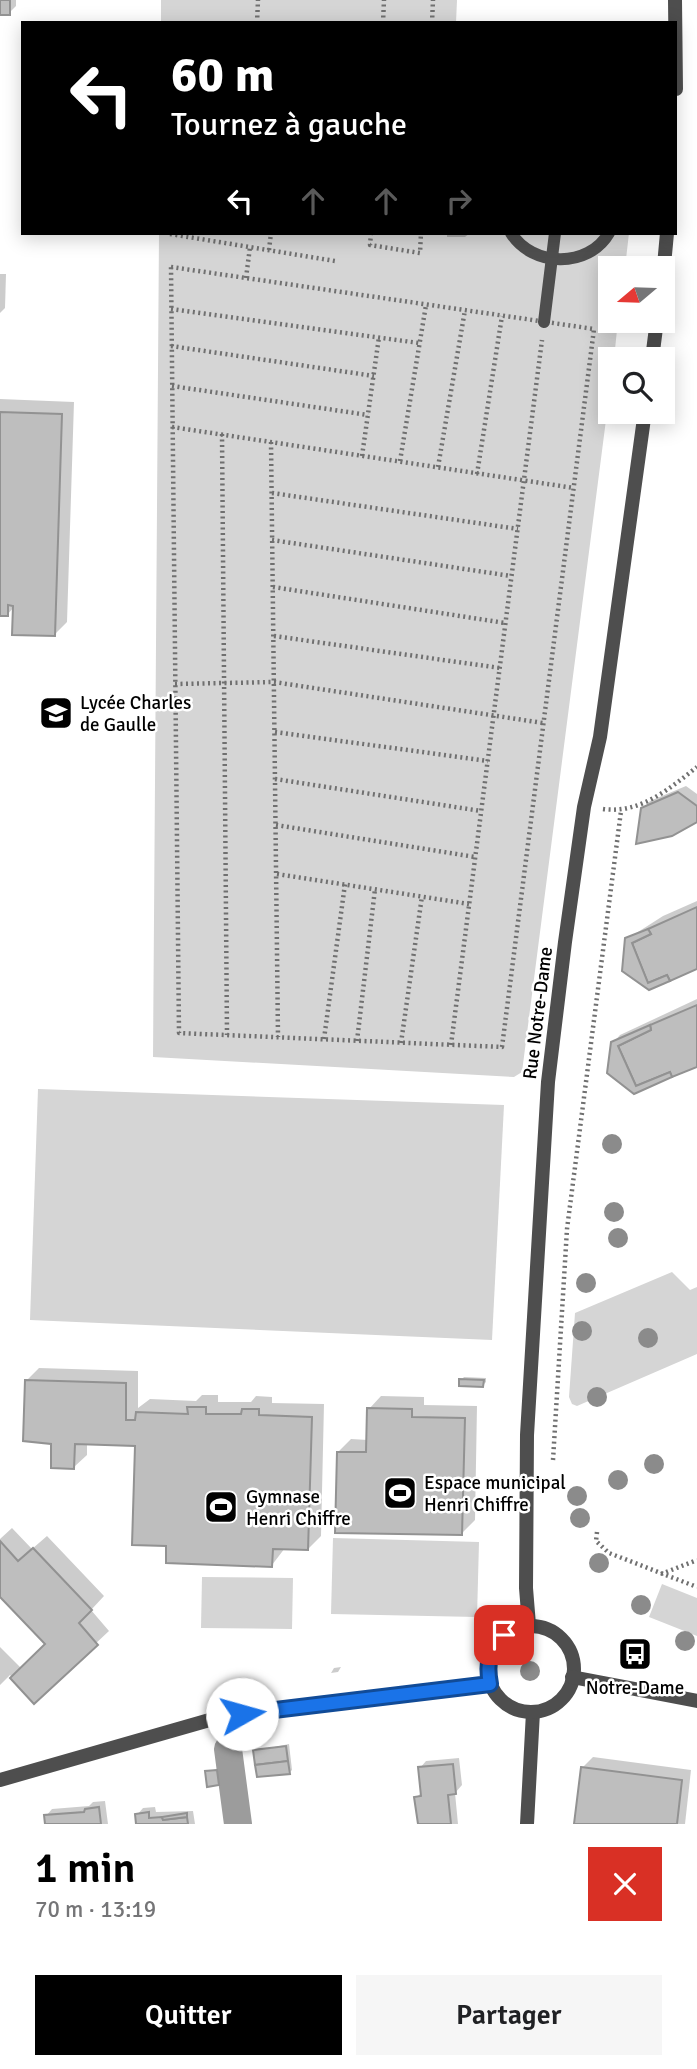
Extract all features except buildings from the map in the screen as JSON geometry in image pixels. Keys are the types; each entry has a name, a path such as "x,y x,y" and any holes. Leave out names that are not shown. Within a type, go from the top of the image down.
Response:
{"street":[{"path":"676,0 676,21"},
{"path":"665,256 667,235"},
{"name":"Rue Notre-Dame","path":"528,1625 525,1472 532,1309 548,1082 584,807 600,737 643,424"},
{"path":"528,1625 554,1632 564,1642 571,1654 572,1677 567,1693 558,1703 533,1712 507,1705 490,1684 487,1671 494,1644 515,1628 528,1625"},
{"path":"572,1677 697,1701"},
{"path":"0,1780 220,1717 490,1684"},
{"path":"527,1824 533,1712"}],"lane":[{"path":"513,235 524,248 552,260 582,256 596,248 607,235"},
{"path":"544,321 555,235"}],"path":[{"path":"257,21 258,0"},
{"path":"383,21 384,0"},
{"path":"432,21 433,0"},
{"path":"176,235 335,261"},
{"path":"268,250 271,235"},
{"path":"371,235 370,245 420,253 421,235"},
{"path":"246,278 250,247"},
{"path":"171,267 246,278 594,329 502,1047 178,1033 171,267"},
{"path":"400,461 426,305"},
{"path":"171,309 419,343"},
{"path":"438,467 465,310"},
{"path":"477,474 502,316"},
{"path":"451,1045 544,321"},
{"path":"362,456 379,337"},
{"path":"172,346 374,376"},
{"path":"172,386 368,415"},
{"path":"172,427 574,488"},
{"path":"222,434 227,1035"},
{"path":"271,442 278,1037"},
{"path":"272,493 518,529"},
{"path":"272,540 511,576"},
{"path":"273,587 505,623"},
{"path":"274,636 500,668"},
{"path":"175,684 274,682 543,723"},
{"path":"275,732 488,761"},
{"path":"584,807 621,811 633,804 655,799 697,767"},
{"path":"275,779 481,811"},
{"path":"553,1460 567,1229 621,811"},
{"path":"276,825 475,858"},
{"path":"276,874 469,904"},
{"path":"324,1039 345,884"},
{"path":"357,1041 375,889"},
{"path":"401,1042 422,896"},
{"path":"597,1532 596,1541 600,1548 697,1587"},
{"path":"660,1574 697,1560"}],"shaded area":[{"path":"161,0 457,0 456,21 161,21"},
{"path":"159,235 629,235 626,256 598,256 598,333 617,333 615,347 598,347 598,424 605,424 522,1072 514,1077 153,1057"},
{"path":"38,1089 504,1105 492,1340 30,1320"},
{"path":"672,1272 690,1290 697,1287 697,1354 577,1406 572,1404 569,1397 575,1313"},
{"path":"333,1538 479,1542 477,1617 331,1614"},
{"path":"202,1577 293,1578 292,1629 201,1628"},
{"path":"662,1584 697,1598 697,1636 649,1617"}],"waterway":[{"path":"228,1749 238,1824"}],"place":[{"name":"Lycée Charles de Gaulle","path":"56,713"},
{"name":"Espace municipal Henri Chiffre","path":"400,1493"},
{"name":"Gymnase Henri Chiffre","path":"221,1507"},
{"name":"Notre-Dame","path":"635,1654"}],"route":[{"path":"242,1714 490,1684 487,1671 489,1657 494,1644 504,1635"}]}
